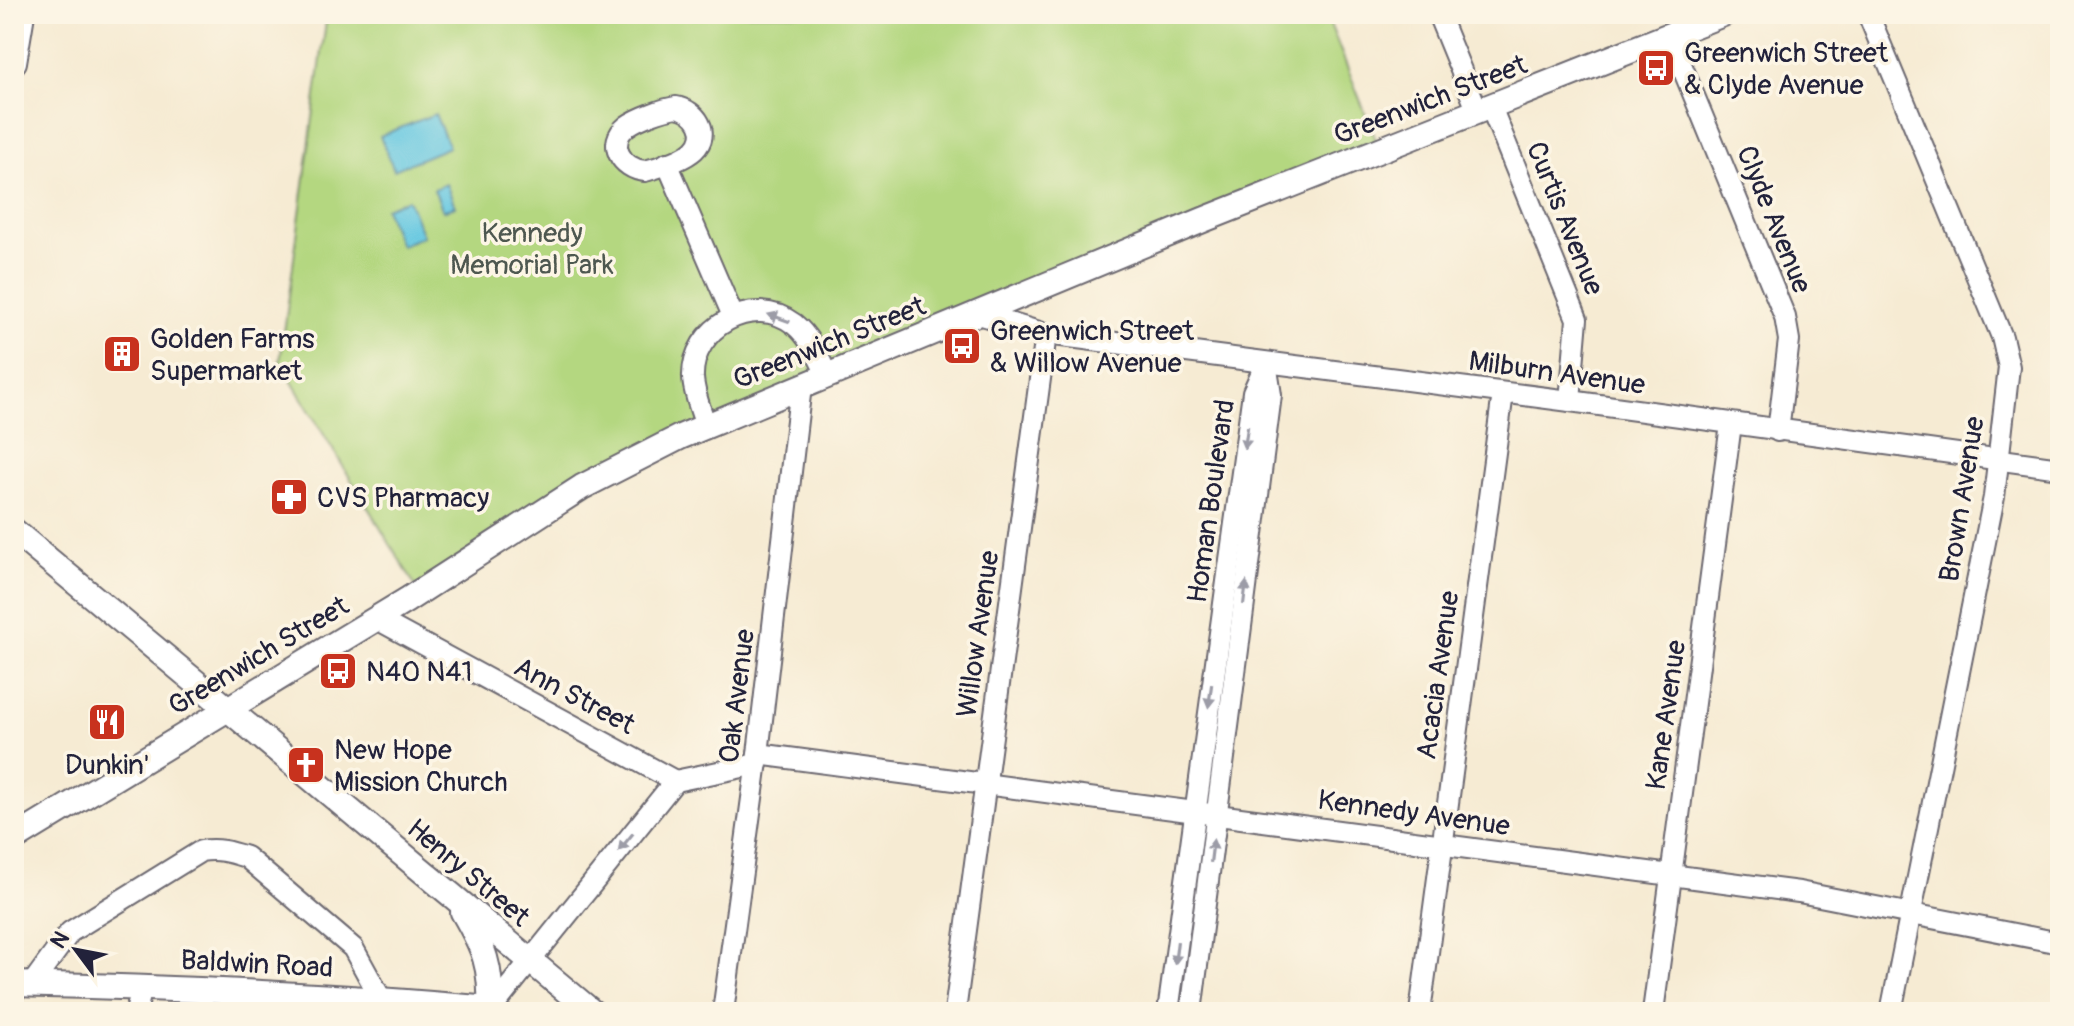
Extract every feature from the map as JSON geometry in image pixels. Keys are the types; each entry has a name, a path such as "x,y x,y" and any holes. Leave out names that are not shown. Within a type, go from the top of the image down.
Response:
{"main road":[{"path":"14,62 22,14"},
{"name":"Greenwich Street","path":"14,839 582,487 680,437 1203,220 1723,14"},
{"name":"Henry Street","path":"14,531 592,1012"},
{"path":"456,900 474,931 489,967 492,1011"},
{"name":"Baldwin Road","path":"23,984 381,999 492,1011"}],"street":[{"name":"Curtis Avenue","path":"1438,14 1485,109 1577,319 1570,401"},
{"name":"Brown Avenue","path":"1868,14 2002,337 2009,367 1994,497 1891,1012"},
{"name":"Clyde Avenue","path":"1669,35 1785,317 1789,340 1778,431"},
{"path":"667,163 733,316"},
{"path":"706,426 693,378 695,359 716,326 733,316 753,312 773,314 792,322 807,336 827,375"},
{"path":"978,314 1046,334"},
{"name":"Milburn Avenue","path":"1046,334 2060,468"},
{"name":"Willow Avenue","path":"955,1012 1046,334"},
{"name":"Homan Boulevard","path":"1168,1012 1253,392 1266,363"},
{"name":"Homan Boulevard","path":"1191,1012 1271,395 1266,363"},
{"name":"Oak Avenue","path":"723,1012 758,759 801,386"},
{"name":"Acacia Avenue","path":"1420,1012 1503,393"},
{"name":"Kane Avenue","path":"1653,1012 1731,424"},
{"name":"Ann Street","path":"375,618 675,781"},
{"path":"492,1011 675,781 758,759"},
{"name":"Kennedy Avenue","path":"758,759 985,783 1799,892 2060,943"},
{"path":"23,984 70,932 201,851 214,849 246,857 353,948 381,999"},
{"path":"136,1012 142,987"}],"green space":[{"name":"Kennedy Memorial Park","path":"327,14 1326,14 1380,150 681,437 419,592 280,362"}],"water":[{"path":"435,114 449,147 394,170 380,136"},
{"path":"446,184 455,206 443,211 434,189"},
{"path":"408,199 423,236 400,246 385,208"}],"place":[{"name":"Greenwich Street & Clyde Avenue","path":"1656,68"},
{"name":"Greenwich Street & Willow Avenue","path":"962,346"},
{"name":"Golden Farms Supermarket","path":"122,354"},
{"name":"CVS Pharmacy","path":"289,497"},
{"name":"N40 N41","path":"338,671"},
{"name":"Dunkin'","path":"107,722"},
{"name":"New Hope Mission Church","path":"306,765"}]}
